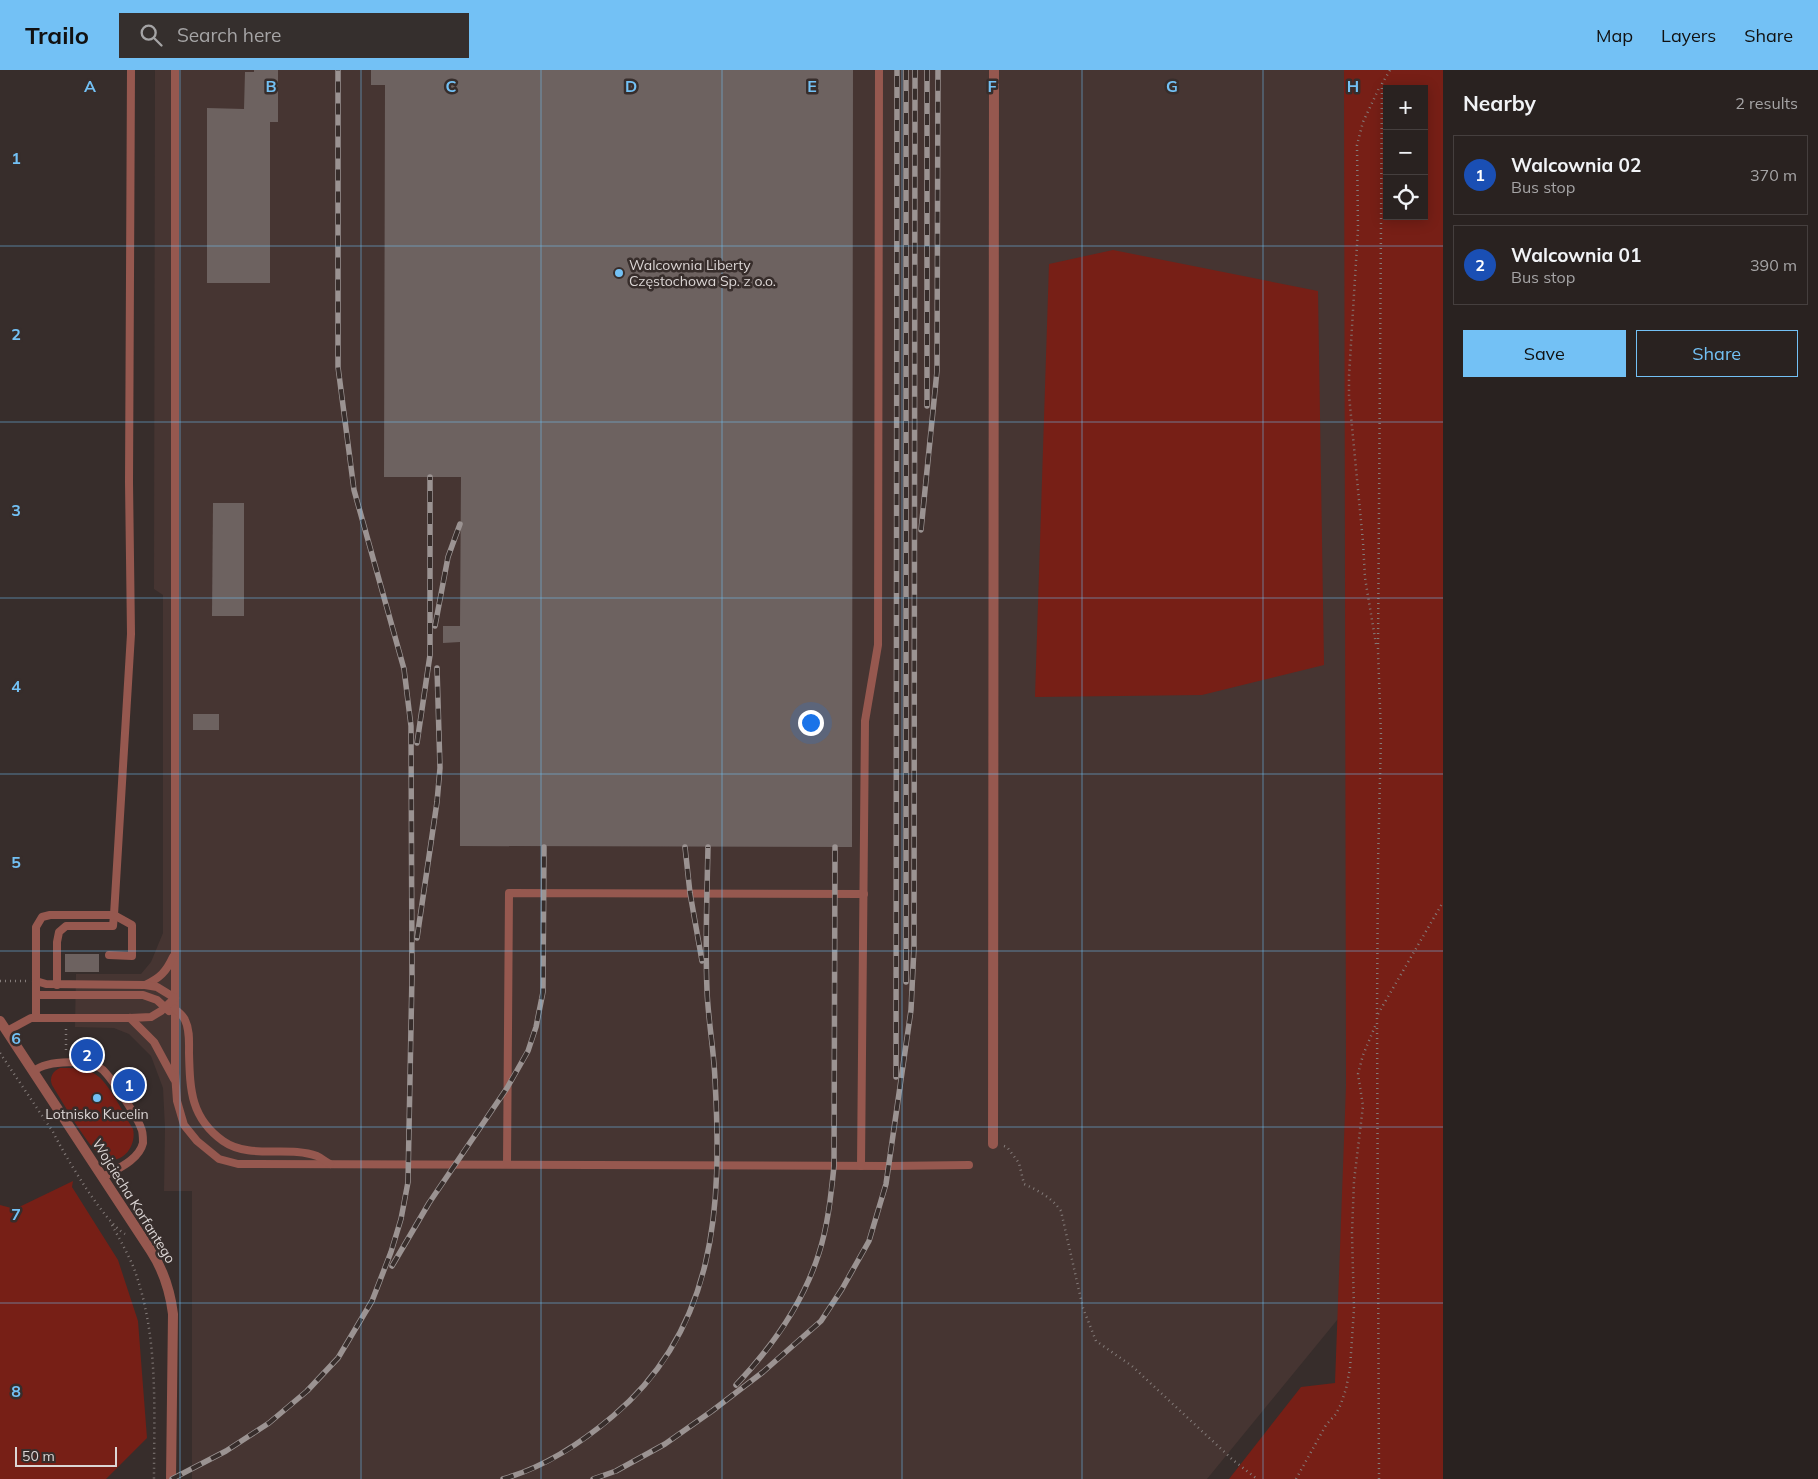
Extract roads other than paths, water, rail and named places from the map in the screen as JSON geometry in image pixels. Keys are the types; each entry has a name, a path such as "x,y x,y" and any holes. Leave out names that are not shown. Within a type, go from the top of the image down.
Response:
{"street":[{"path":"993,1144 994,70"},
{"name":"Wojciecha Korfantego","path":"0,1021 34,1070 157,1261 170,1293 172,1314 171,1479"}],"lane":[{"path":"57,985 57,942 59,932 66,926 113,926 114,915 131,634 129,482 131,70"},
{"path":"175,70 174,982 177,1101 184,1125 197,1141 219,1159 238,1164 969,1165"},
{"path":"861,1166 865,721 878,645 879,70"},
{"path":"507,1164 509,893 864,894"},
{"path":"36,1018 36,927 42,917 50,915 114,915 132,925 132,956 109,955"},
{"path":"145,985 158,979 169,966 174,954"},
{"path":"36,981 57,985 145,985 163,990 175,998"},
{"path":"36,994 144,995 159,993 174,982"},
{"path":"144,995 157,1000 184,1018 189,1030 190,1077 193,1100 200,1119 209,1131 226,1143 241,1149 304,1153 317,1156 331,1165"},
{"path":"7,1031 31,1018 130,1018 152,1016 175,998"},
{"path":"130,1018 154,1042 172,1073 176,1084"},
{"path":"34,1070 41,1065 56,1062 90,1065 102,1069 124,1099 142,1129 143,1144 133,1159 103,1177"}],"railway":[{"path":"172,1479 226,1451 269,1423 307,1391 338,1358 372,1301 391,1252 401,1219 408,1182 412,975 411,726 404,669 354,490 338,367 338,70"},
{"path":"896,1077 897,70"},
{"path":"906,70 906,982"},
{"path":"593,1479 616,1471 665,1444 763,1372 821,1321 842,1289 869,1241 886,1184 911,1010 914,947 915,70"},
{"path":"927,70 927,406"},
{"path":"921,530 937,371 938,70"},
{"path":"417,743 430,655 430,477"},
{"path":"435,626 448,557 460,524"},
{"path":"417,938 437,802 440,768 437,668"},
{"path":"392,1266 429,1203 507,1088 528,1051 536,1027 543,992 544,847"},
{"path":"685,847 690,893 702,961"},
{"path":"503,1479 533,1468 561,1454 613,1416 648,1381 674,1344 693,1304 706,1262 713,1218 717,1173 715,1080 706,972 708,847"},
{"path":"736,1385 762,1356 795,1307 812,1272 827,1221 834,1166 835,847"}],"place":[{"name":"Walcownia Liberty Częstochowa Sp. z o.o.","path":"619,273"},
{"name":"Walcownia 01","path":"87,1055"},
{"name":"Walcownia 02","path":"129,1085"},
{"name":"Lotnisko Kucelin","path":"97,1098"}]}
